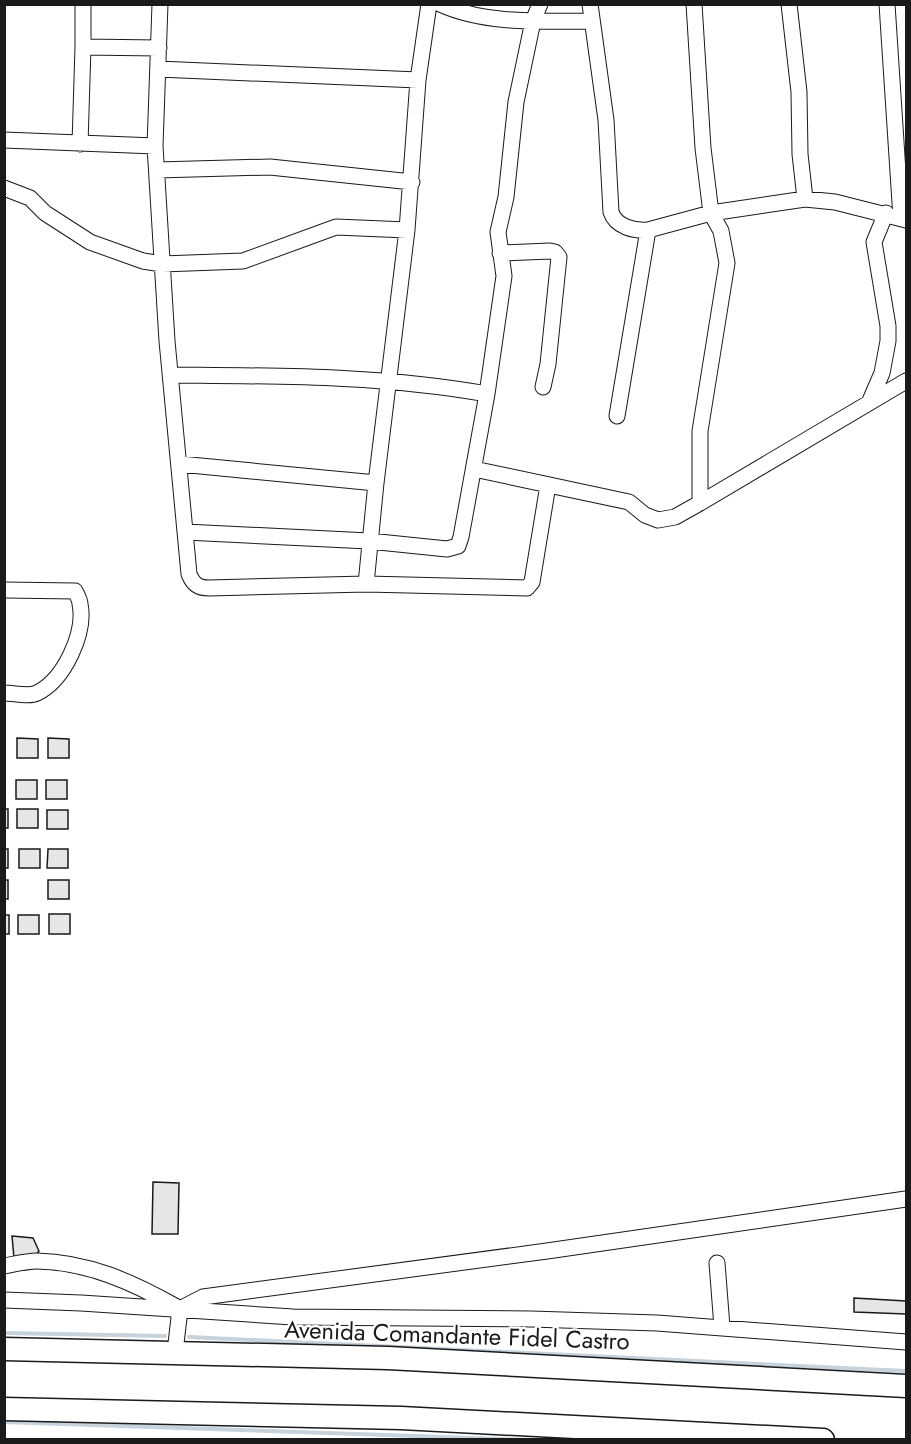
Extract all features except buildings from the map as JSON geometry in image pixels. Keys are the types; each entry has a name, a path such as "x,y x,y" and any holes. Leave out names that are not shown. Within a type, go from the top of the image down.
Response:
{"highway":[{"name":"Avenida Comandante Fidel Castro","path":"4,1349 388,1358 906,1386"},
{"path":"4,1409 401,1418 824,1440"}],"street":[{"path":"80,144 83,4"},
{"path":"160,4 155,146 170,375 189,574 192,581 202,588 366,584 527,588 532,582 548,485"},
{"path":"366,584 369,541 412,182 418,80 429,4"},
{"path":"440,4 469,14 532,21 592,21"},
{"path":"185,532 369,541 447,549 458,546 487,394 504,276 498,232 506,197 516,102 532,21 540,4"},
{"path":"590,4 606,120 610,212 613,218 622,225 639,231 648,230 711,213 805,199 835,202 898,217"},
{"path":"694,4 703,148 711,213 721,231 727,263 700,431 700,503"},
{"path":"789,4 799,92 800,154 805,199"},
{"path":"869,403 882,373 888,341 888,326 874,243 898,217 903,186 887,4"},
{"path":"83,47 159,48"},
{"path":"158,69 418,80"},
{"path":"4,140 155,146"},
{"path":"157,170 270,167 412,182"},
{"path":"4,188 30,198 45,213 90,242 134,258 162,264 243,261 336,227 407,230"},
{"path":"617,416 648,230"},
{"path":"500,253 550,251 555,252 559,257 543,387"},
{"path":"170,375 306,376 388,380 487,394"},
{"path":"474,469 629,502 645,515 658,520 675,517 906,381"},
{"path":"180,464 376,483"},
{"path":"4,590 75,591 81,605 78,637 74,651 47,687 35,694 4,693"},
{"path":"180,1309 203,1297 547,1251 906,1199"},
{"path":"4,1266 37,1261 92,1268 138,1286 180,1309"},
{"path":"717,1263 722,1327"},
{"path":"4,1300 293,1317 531,1319 722,1327 906,1342"},
{"path":"175,1352 180,1309"}],"waterway":[{"path":"4,1333 165,1336"},
{"path":"189,1337 906,1371"},
{"path":"4,1422 532,1440"}]}
